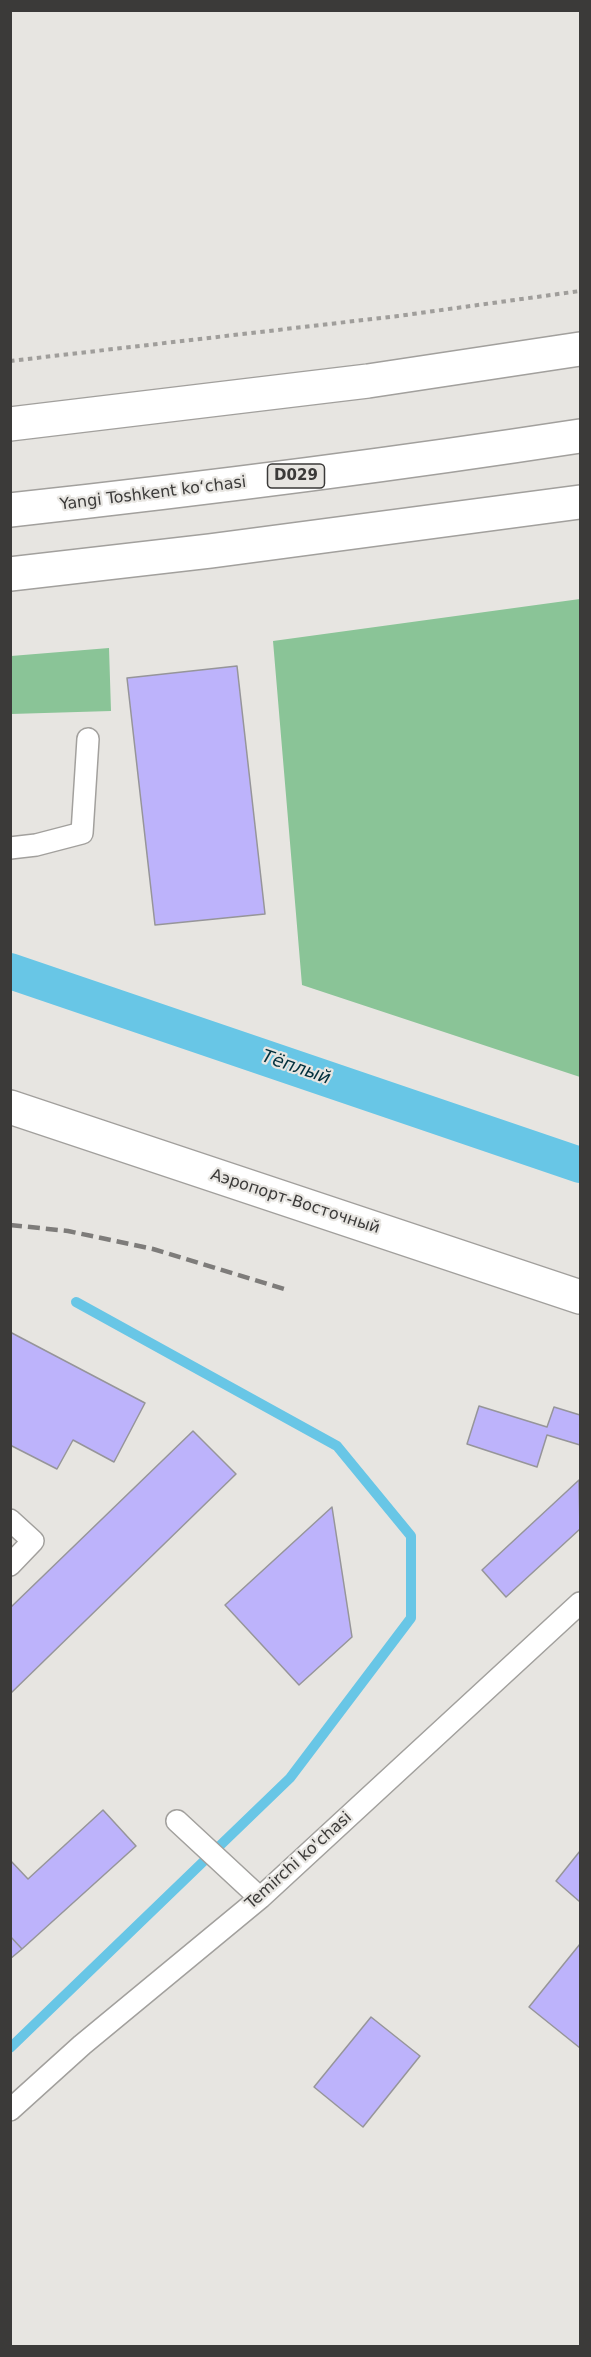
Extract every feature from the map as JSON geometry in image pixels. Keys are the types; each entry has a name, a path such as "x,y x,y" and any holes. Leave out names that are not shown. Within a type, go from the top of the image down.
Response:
{"main road":[{"path":"10,424 368,381 580,349"},
{"name":"Yangi Toshkent ko‘chasi","path":"10,510 399,463 580,436"},
{"path":"10,574 580,502"},
{"name":"Аэропорт-Восточный","path":"10,1107 580,1297"}],"lane":[{"path":"10,848 36,845 82,833 88,739"},
{"path":"10,1520 33,1541 10,1565"},
{"name":"Temirchi ko'chasi","path":"10,2110 82,2045 260,1898 580,1604"},
{"path":"177,1821 260,1898"}],"path":[{"path":"10,361 387,318 580,291"}],"green space":[{"path":"580,599 580,1077 302,985 273,641"},
{"path":"109,648 111,711 11,714 11,656"}],"building":[{"path":"237,666 265,914 155,925 127,678"},
{"path":"10,1332 145,1403 114,1462 73,1440 57,1469 10,1445"},
{"path":"479,1406 547,1427 554,1407 580,1415 580,1445 547,1435 537,1467 467,1444"},
{"path":"193,1431 236,1474 10,1694 10,1608"},
{"path":"579,1480 580,1529 506,1597 482,1570"},
{"path":"332,1507 352,1637 299,1685 225,1605"},
{"path":"103,1810 136,1846 22,1949 10,1936 10,1860 28,1879"},
{"path":"580,1851 580,1902 556,1881"},
{"path":"10,1936 22,1949 10,1959"},
{"path":"580,1944 580,2048 529,2007"},
{"path":"371,2017 420,2056 363,2127 314,2087"}],"waterway":[{"name":"Тёплый","path":"10,971 580,1165"},
{"path":"10,2048 290,1778 411,1618 411,1536 337,1446 76,1302"}],"railway":[{"path":"10,1225 68,1231 153,1249 284,1289"}]}
